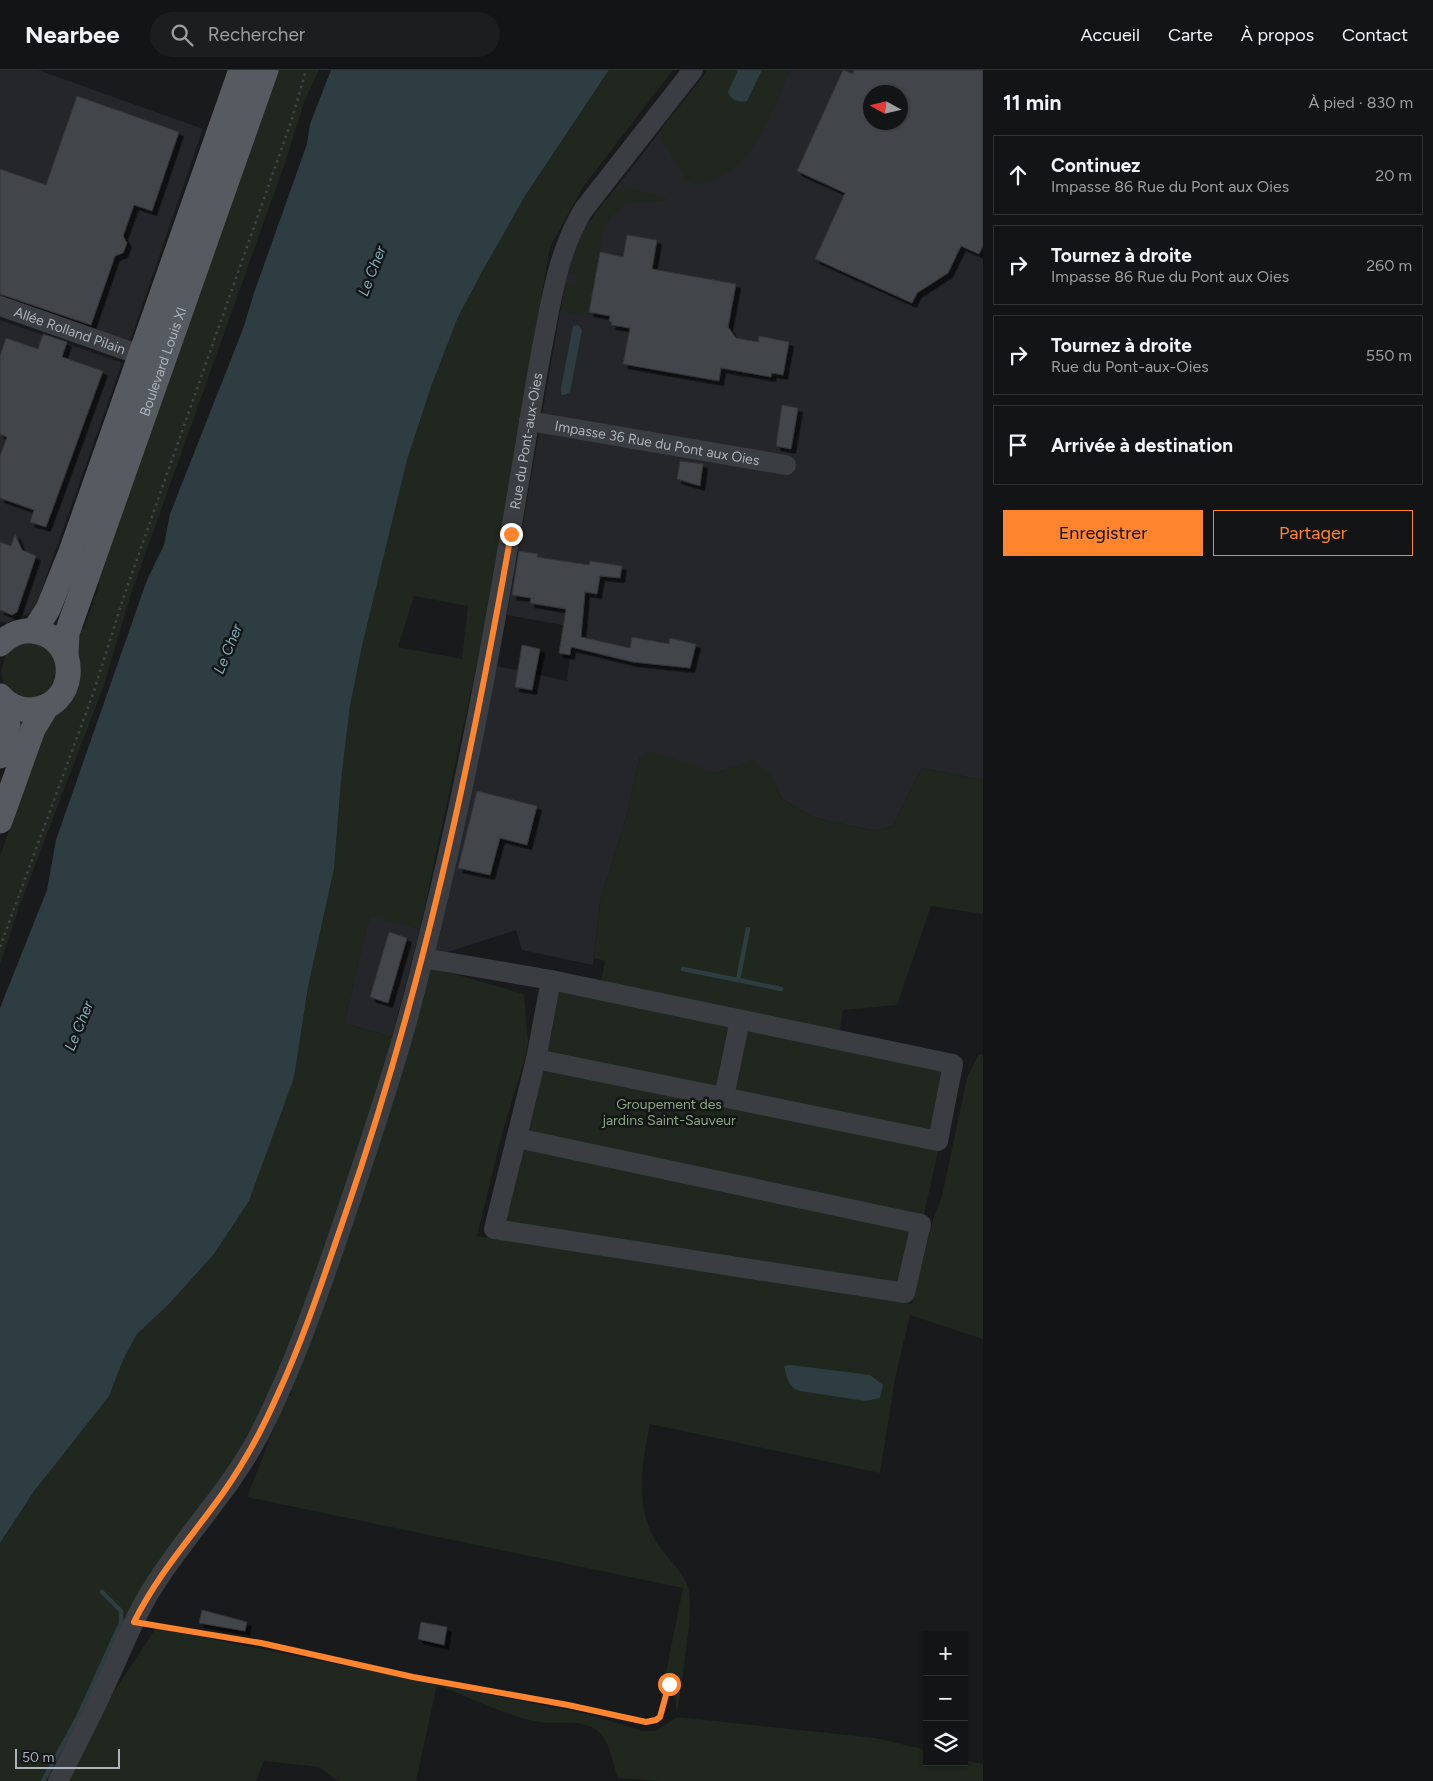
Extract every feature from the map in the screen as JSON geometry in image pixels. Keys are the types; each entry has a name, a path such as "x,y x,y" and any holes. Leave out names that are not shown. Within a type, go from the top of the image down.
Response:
{"main road":[{"name":"Boulevard Louis XI","path":"12,636 48,609 241,70"},
{"name":"Boulevard Louis XI","path":"0,821 33,729 47,706 62,693 67,684 69,664 66,654 67,633 266,70"},
{"path":"12,636 53,638 66,654"},
{"path":"2,698 24,710 36,710 47,706"},
{"path":"0,756 8,725 2,698"}],"street":[{"name":"Rue du Pont-aux-Oies","path":"58,1781 90,1718 134,1622 160,1576 221,1496 246,1459 278,1394 308,1322 361,1169 400,1046 441,888 486,677 556,273 570,232 584,209 693,70"},
{"name":"Allée Rolland Pilain","path":"0,306 140,355"},
{"name":"Impasse 36 Rue du Pont aux Oies","path":"529,422 786,465"},
{"path":"423,958 551,980 953,1064 938,1141 536,1059"},
{"path":"517,1138 921,1224 905,1293 494,1229 536,1059 551,980"},
{"path":"724,1097 740,1020"}],"path":[{"path":"0,947 94,691 122,599 292,119 306,70"},
{"path":"134,1622 261,1643 413,1677 568,1705 646,1722 660,1717 669,1684"}],"shaded area":[{"path":"0,70 38,70 203,129 129,344 0,298"},
{"path":"708,70 983,70 983,780 922,768 893,826 874,831 812,817 782,799 770,775 733,767 715,773 640,757 626,818 600,902 593,965 522,950 516,930 432,957 497,666 567,681 570,656 559,653 563,625 507,615 567,272 584,229"},
{"path":"0,320 122,363 34,611 7,623 0,621"},
{"path":"370,915 420,929 392,1037 344,1023"}],"green space":[{"path":"277,70 319,70 305,100 285,163 131,594 104,685 18,910 0,965 0,856 44,732 54,717 66,706 80,628 84,629 92,606 95,604 93,603 100,584 96,583"},
{"path":"609,70 673,70 583,187 550,247 486,621 420,929 370,916 344,1023 392,1037 309,1300 283,1367 231,1473 151,1575 52,1781 0,1781 0,1543 123,1360 137,1334 169,1304 214,1254 249,1201 294,1078 308,987 334,869 341,781 350,706 362,646 407,460 432,384 458,317 525,196","holes":["414,596 468,606 462,659 398,647"]},
{"path":"708,70 790,70 763,132 744,159 731,170 717,178 703,184 696,184 682,177 684,174 661,138 662,128"},
{"path":"624,187 665,197 666,200 637,202 623,207 616,212 604,230 587,317 561,310 566,283 575,285 578,275 567,272 582,237 605,201 614,192"},
{"path":"25,642 45,645 59,667 49,693 30,700 8,690 2,679 1,671 7,652"},
{"name":"Groupement des jardins Saint-Sauveur","path":"650,751 715,773 752,760 770,774 782,799 812,817 874,831 893,826 922,768 983,780 983,914 931,906 897,1005 843,1010 838,1042 946,1069 939,1147 923,1219 903,1283 505,1223 558,984 599,991 605,961 594,958 600,902 626,818 640,757"},
{"path":"430,967 524,994 528,1042 525,1058 502,1134 477,1236 912,1304 933,1220 942,1196 967,1078 979,1054 983,1055 983,1339 910,1315 895,1379 880,1473 650,1424 642,1483 645,1513 655,1540 678,1569 688,1587 690,1598 686,1650 677,1717 674,1679 665,1677 683,1588 247,1497 287,1395 291,1396 292,1391 287,1389"},
{"path":"156,1628 587,1714 643,1731 656,1731 677,1717 875,1738 923,1749 923,1766 968,1766 968,1761 983,1764 983,1781 660,1781 618,1778 606,1741 593,1728 578,1723 546,1723 526,1719 500,1711 437,1685 416,1781 338,1781 319,1767 264,1761 256,1781 67,1781 105,1705"}],"water":[{"name":"Le Cher","path":"331,70 609,70 525,196 458,317 432,384 407,460 362,646 350,706 341,781 334,869 308,987 294,1078 249,1201 214,1254 169,1304 137,1334 123,1360 109,1396 35,1490 0,1543 0,1008 47,890 56,840 147,580 164,545 170,514 243,329 307,144 310,124"},
{"path":"738,70 762,70 747,101 741,102 736,100 728,92"},
{"path":"578,325 582,330 570,392 564,395 561,394 561,388 573,326"},
{"path":"790,1365 870,1375 883,1385 880,1398 866,1401 796,1390 790,1385 784,1366"}],"building":[{"path":"843,70 853,74 854,70 983,70 983,246 979,254 961,246 948,273 917,293 912,303 815,259 845,193 797,171"},
{"path":"77,96 179,132 152,211 134,205 123,236 127,243 123,253 115,256 91,325 0,294 0,169 46,185"},
{"path":"627,235 657,240 652,269 736,284 728,327 736,338 758,342 759,336 789,342 783,375 772,373 771,377 721,368 719,381 623,364 630,328 611,325 612,322 609,321 610,316 589,312 600,252 623,257"},
{"path":"43,334 67,342 62,357 103,371 46,527 30,522 34,510 0,498 0,456 7,437 0,434 0,356 6,338 38,349"},
{"path":"782,405 798,408 791,449 776,446"},
{"path":"680,461 703,464 700,486 677,479"},
{"path":"15,534 22,550 36,556 17,612 12,615 0,610 0,542 11,546"},
{"path":"519,551 538,554 537,557 589,565 590,561 622,566 620,578 600,576 597,594 585,592 581,637 630,648 632,637 669,644 670,638 696,644 690,668 633,662 571,647 570,655 559,653 566,609 530,603 531,598 512,595"},
{"path":"522,645 540,649 532,690 515,687"},
{"path":"477,791 537,806 527,845 500,838 490,875 458,868"},
{"path":"389,932 407,938 388,1003 370,997"},
{"path":"202,1610 247,1622 245,1631 199,1623"},
{"path":"421,1622 447,1627 444,1645 418,1639"}],"waterway":[{"path":"748,929 738,980 781,989"},
{"path":"683,969 738,980"},
{"path":"43,1781 78,1717 121,1623 121,1611 102,1592"}],"route":[{"path":"511,534 486,677 441,888 408,1018 361,1169 308,1322 278,1394 246,1459 221,1496 160,1576 134,1622 261,1643 413,1677 600,1711 646,1722 660,1717 663,1712 669,1684"}]}
